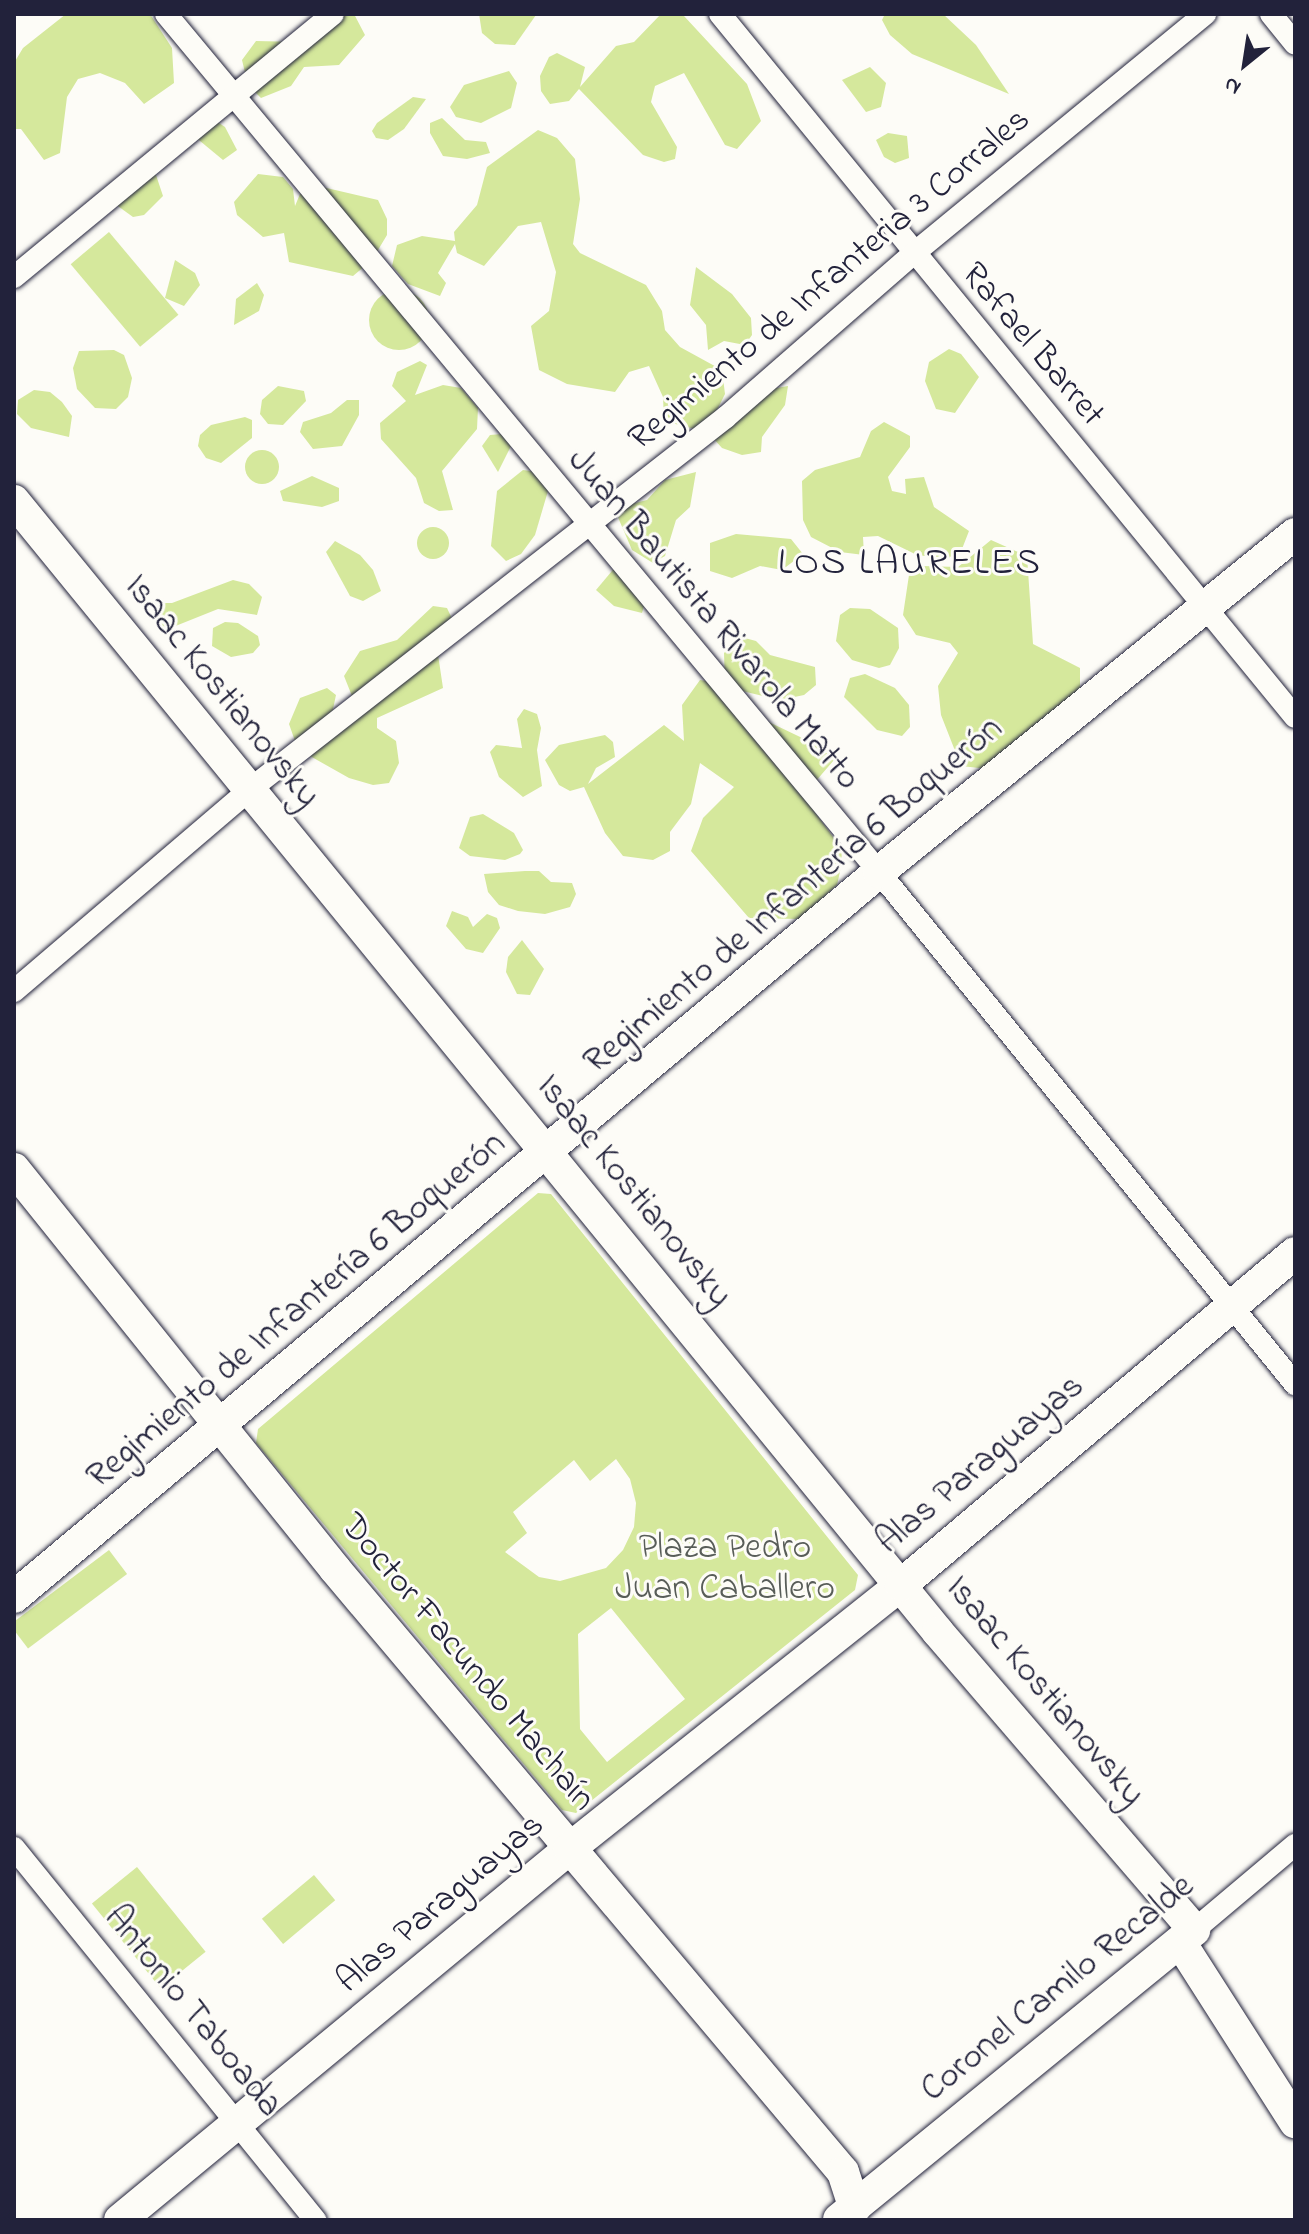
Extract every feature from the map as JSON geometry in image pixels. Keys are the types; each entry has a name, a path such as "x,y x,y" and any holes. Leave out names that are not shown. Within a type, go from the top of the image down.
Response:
{"main road":[{"name":"Isaac Kostianovsky","path":"14,501 1187,1936 1295,2122"},
{"name":"Regimiento de Infantería 6 Boquerón","path":"14,1597 550,1153 879,872 1295,534"},
{"name":"Doctor Facundo Machaín","path":"14,1169 221,1427 569,1849 843,2172 859,2211"},
{"name":"Alas Paraguayas","path":"120,2220 569,1849 901,1585 1295,1253"},
{"name":"Coronel Camilo Recalde","path":"859,2211 1187,1936"}],"street":[{"name":"Juan Bautista Rivarola Matto","path":"166,14 879,872 1295,1384"},
{"path":"14,277 333,14"},
{"name":"Rafael Barret","path":"720,14 913,254 1295,717"},
{"name":"Regimiento de Infanteria 3 Corrales","path":"14,991 249,790 586,522 726,417 913,254 1205,14"},
{"path":"1271,14 1295,44"},
{"name":"Coronel Camilo Recalde","path":"1187,1936 1295,1845"},
{"name":"Antonio Taboada","path":"14,1848 239,2122 315,2220"}],"green space":[{"path":"66,14 150,14 172,48 174,83 144,104 125,83 100,73 78,79 67,97 60,153 44,160 21,129 14,129 14,63 23,48"},
{"path":"333,14 354,14 365,35 339,65 304,67 291,86 261,98 248,85 242,60 256,41 301,42"},
{"path":"479,14 536,15 515,45 495,44 482,33"},
{"path":"661,14 684,16 747,84 761,121 737,149 725,145 684,73 655,86 651,102 677,147 675,159 664,162 643,155 579,89 569,101 550,104 541,91 540,76 549,57 557,53 585,67 580,87 616,46 634,42"},
{"path":"885,14 943,14 976,45 1009,94 912,54 890,35 882,20"},
{"path":"870,67 886,83 881,107 866,112 842,80"},
{"path":"509,71 517,83 511,108 481,123 456,117 450,107 464,85"},
{"path":"413,97 426,99 404,129 388,140 376,138 372,131 377,123"},
{"path":"442,118 465,140 486,142 490,153 467,159 443,156 430,133 430,123"},
{"path":"213,119 225,127 237,150 223,160 194,136"},
{"path":"538,130 557,138 575,159 580,199 573,244 580,253 646,285 662,311 665,330 680,347 722,370 725,394 706,432 664,421 663,397 649,366 629,372 615,392 567,384 539,370 531,326 549,311 556,272 541,222 518,226 484,266 457,253 455,244 438,273 446,283 440,296 408,284 392,266 397,245 422,236 455,241 454,232 477,205 487,167"},
{"path":"888,133 907,136 909,158 895,163 884,157 876,140"},
{"path":"143,166 156,175 163,196 144,215 133,217 115,204"},
{"path":"258,174 283,177 293,189 295,206 300,194 318,186 378,200 387,219 387,235 372,260 353,276 289,262 284,233 263,237 237,215 234,202"},
{"path":"109,232 178,315 140,347 71,264"},
{"path":"175,260 195,273 200,285 184,306 165,298"},
{"path":"696,267 732,294 751,318 752,335 745,345 724,341 708,350 706,325 690,305"},
{"path":"257,283 264,295 259,311 234,325 236,299"},
{"path":"399,290 411,292 420,299 427,308 427,332 420,341 411,348 399,350 387,348 378,341 371,332 369,320 371,308 378,299 387,292"},
{"path":"949,349 961,354 979,377 955,413 936,409 925,381 929,362"},
{"path":"114,350 124,355 132,378 128,397 116,409 95,408 77,389 73,368 79,351"},
{"path":"420,361 427,365 415,395 443,385 461,388 478,408 477,429 442,471 453,510 439,511 424,503 416,478 381,439 380,423 406,401 392,386 397,372"},
{"path":"278,386 304,391 306,401 283,425 268,424 260,414 262,400"},
{"path":"788,386 785,405 762,437 761,452 742,455 722,448 713,438 765,390"},
{"path":"34,390 50,392 62,402 72,416 69,437 31,428 17,414 18,400"},
{"path":"347,400 359,400 359,415 342,446 313,449 300,432 303,422 331,413"},
{"path":"245,417 252,420 252,438 221,463 206,458 198,446 200,435 211,425"},
{"path":"884,422 910,436 910,447 888,477 892,491 906,494 905,479 924,477 934,507 969,531 962,549 947,559 917,555 878,536 863,537 864,555 840,552 811,537 803,520 802,481 815,470 860,457 871,431"},
{"path":"502,434 512,444 498,472 482,446 490,435"},
{"path":"262,450 274,455 279,467 274,479 262,484 250,479 245,467 250,455"},
{"path":"523,470 537,472 548,491 535,535 521,554 506,561 491,546 497,491"},
{"path":"696,472 690,507 676,520 665,556 653,563 632,550 617,515 627,505 647,500 665,480"},
{"path":"312,476 339,488 339,501 322,507 283,501 280,491"},
{"path":"433,527 444,532 449,543 444,554 433,559 422,554 417,543 422,532"},
{"path":"736,534 791,539 803,554 782,570 760,566 732,578 710,571 710,543"},
{"path":"991,540 1027,556 1033,644 1080,668 1080,692 1006,771 961,766 941,715 938,686 958,653 950,643 916,635 903,615 909,575 922,566 958,567"},
{"path":"335,541 360,555 373,570 381,591 363,601 350,596 326,552"},
{"path":"622,559 651,583 642,613 614,606 596,590"},
{"path":"233,580 249,584 262,597 257,615 218,609 163,631 152,617 156,603 172,603"},
{"path":"433,606 447,608 455,625 436,641 443,688 377,718 377,728 396,741 399,763 389,783 373,785 349,778 310,756 295,741 289,724 300,698 327,688 336,695 330,723 356,706 344,676 360,651 397,640"},
{"path":"850,608 870,609 898,628 899,648 890,665 879,668 852,660 836,641 840,615"},
{"path":"225,622 238,623 258,636 260,645 253,653 231,657 212,646 213,628"},
{"path":"741,637 756,641 770,655 815,667 816,685 804,695 780,700 738,690 748,712 819,746 834,760 803,796 842,849 841,867 837,885 799,919 749,918 691,851 703,818 734,787 700,763 691,804 670,832 670,851 653,860 623,856 605,833 584,787 570,791 559,785 545,760 559,745 605,735 613,742 615,757 596,768 588,784 664,725 684,741 682,705 700,680 725,684 724,653"},
{"path":"865,674 895,688 909,705 910,727 902,736 877,730 844,697 850,678"},
{"path":"524,709 537,714 541,728 537,750 542,786 523,797 499,777 490,752 496,745 522,748 517,719"},
{"path":"483,814 514,833 523,850 520,854 505,860 470,856 459,848 470,817"},
{"path":"539,871 551,882 572,883 576,894 570,907 545,914 499,905 488,892 484,874"},
{"path":"452,911 468,917 473,927 487,914 497,918 500,928 483,953 466,949 446,926"},
{"path":"522,940 544,969 530,995 517,994 506,972 508,957"},
{"name":"Plaza Pedro Juan Caballero","path":"538,1193 551,1194 858,1575 855,1590 576,1813 562,1810 256,1443 258,1429","holes":["616,1459 630,1479 636,1503 634,1527 623,1550 606,1568 560,1581 539,1577 505,1552 527,1533 513,1512 574,1460 590,1481","611,1608 685,1699 607,1762 580,1729 578,1634"]},
{"path":"109,1550 127,1574 28,1649 14,1630 14,1622"},
{"path":"137,1867 206,1952 161,1988 92,1904"},
{"path":"314,1875 335,1900 283,1944 262,1919"}],"district":[{"name":"LOS LAURELES","path":"910,565"}]}
